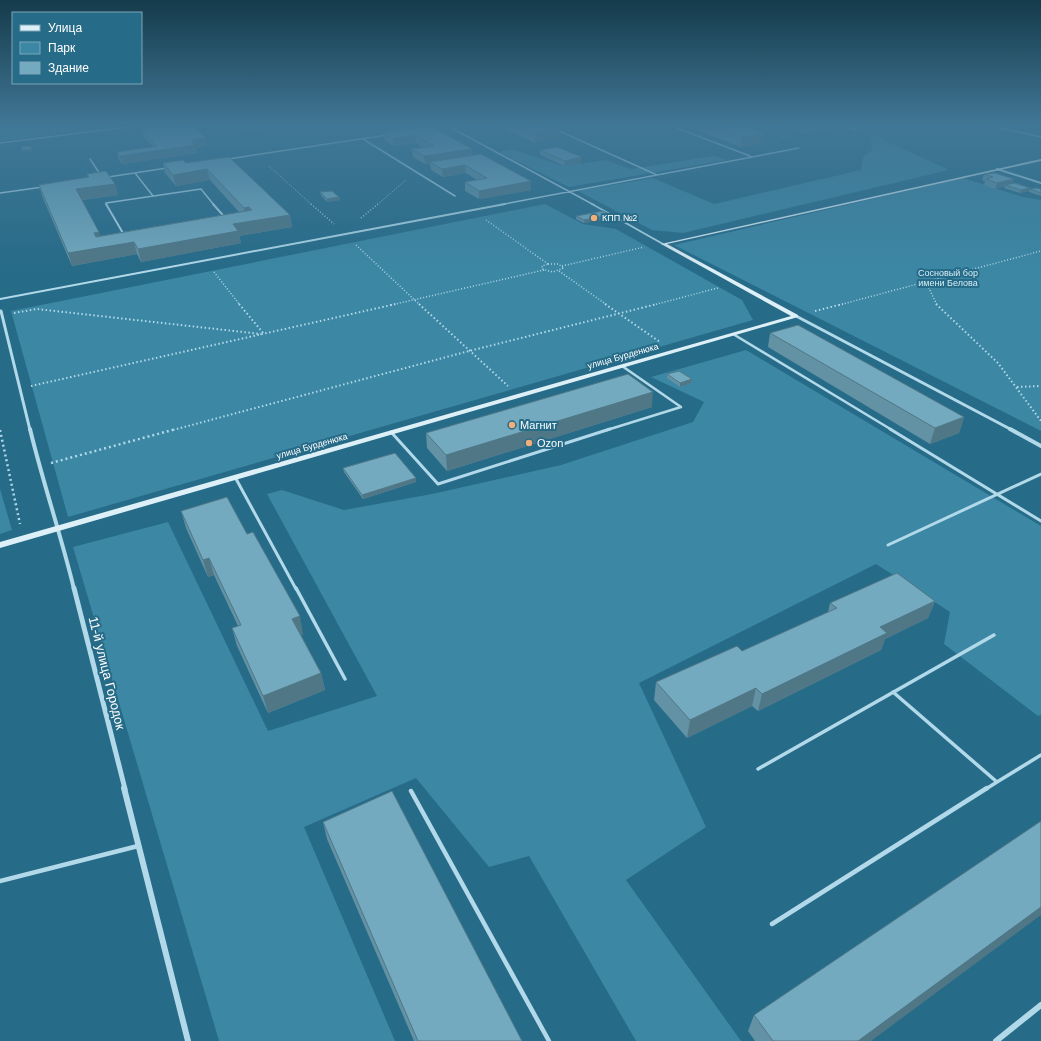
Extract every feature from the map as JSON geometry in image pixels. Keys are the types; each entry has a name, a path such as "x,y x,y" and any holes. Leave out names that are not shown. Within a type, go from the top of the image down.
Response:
{"street":[{"path":"663,244 975,174"},
{"path":"1011,174 1041,183"},
{"path":"663,244 1041,446"},
{"name":"11-й улица Городок","path":"1,312 39,466 59,528 188,1041"},
{"name":"улица Бурденюка","path":"0,545 796,316"},
{"path":"996,1041 1041,1005"}],"lane":[{"path":"99,174 102,178 131,174"},
{"path":"135,174 153,196"},
{"path":"419,174 455,196"},
{"path":"538,174 663,244"},
{"path":"0,299 204,259 664,174"},
{"path":"0,193 47,186"},
{"path":"201,189 229,222 127,240 106,203 153,196 201,189"},
{"path":"733,334 1041,521"},
{"path":"392,432 438,484 681,407 622,366"},
{"path":"888,545 997,493 1041,474"},
{"path":"235,477 345,679"},
{"path":"758,769 994,635"},
{"path":"893,692 997,782"},
{"path":"772,924 1041,755"},
{"path":"410,791 549,1041"},
{"path":"0,880 139,846"}],"path":[{"path":"278,174 519,396"},
{"path":"343,233 414,174"},
{"path":"470,209 548,264"},
{"path":"544,270 542,266 548,264 562,266 663,244"},
{"path":"796,316 1041,251"},
{"path":"204,259 264,334"},
{"path":"559,271 563,269 562,266"},
{"path":"20,389 544,270 559,271 673,351"},
{"path":"926,282 935,303 998,363 1041,421"},
{"path":"39,466 469,351 724,286"},
{"path":"1,312 37,309 264,334"},
{"path":"1017,387 1041,386"},
{"path":"0,430 23,538"}],"green space":[{"path":"542,174 648,174 569,187"},
{"path":"846,174 934,174 683,233 652,230 578,191 653,178 714,204"},
{"name":"Сосновый бор имени Белова","path":"963,178 1023,197 1041,200 1041,431 674,245"},
{"path":"545,204 583,224 616,229 742,300 753,320 68,517 11,311"},
{"path":"746,350 1041,526 1041,715 1038,716 944,644 950,612 876,564 639,683 706,827 626,880 741,1041 636,1041 529,856 489,867 416,778 304,827 395,1041 219,1041 73,547 168,522 268,731 377,696 267,494 282,490 344,510 432,494 561,465 693,422 704,402 651,377"},
{"path":"0,489 12,530 0,534"}],"building":[{"path":"87,174 108,174 115,184 76,189 99,232 94,233 96,237 252,210 249,207 244,208 211,174 246,174 290,215 233,224 238,231 138,249 134,242 68,253 39,185 89,177"},
{"path":"480,174 517,174 531,181 479,191 465,182 487,178"},
{"path":"984,174 997,174 1014,179 997,183 986,179 993,177"},
{"path":"1015,183 1030,188 1021,190 1005,185"},
{"path":"1030,189 1041,189 1041,193"},
{"path":"332,191 339,197 327,199 320,192"},
{"path":"603,211 611,215 584,220 576,216"},
{"path":"798,325 964,417 935,428 770,333"},
{"path":"679,371 692,379 680,383 667,374"},
{"path":"628,374 653,392 446,455 426,433"},
{"path":"395,453 416,478 362,495 343,468"},
{"path":"227,497 247,534 253,532 300,616 292,619 321,673 263,696 232,628 241,625 209,558 203,560 181,511"},
{"path":"897,573 935,601 880,627 887,633 762,694 756,688 690,720 656,682 737,646 742,651 837,608 830,603"},
{"path":"392,791 522,1041 418,1041 323,822"},
{"path":"1041,821 1041,907 858,1041 773,1041 754,1015"}],"place":[{"name":"КПП №2","path":"594,218"},
{"name":"Магнит","path":"512,425"},
{"name":"Ozon","path":"529,443"}]}
